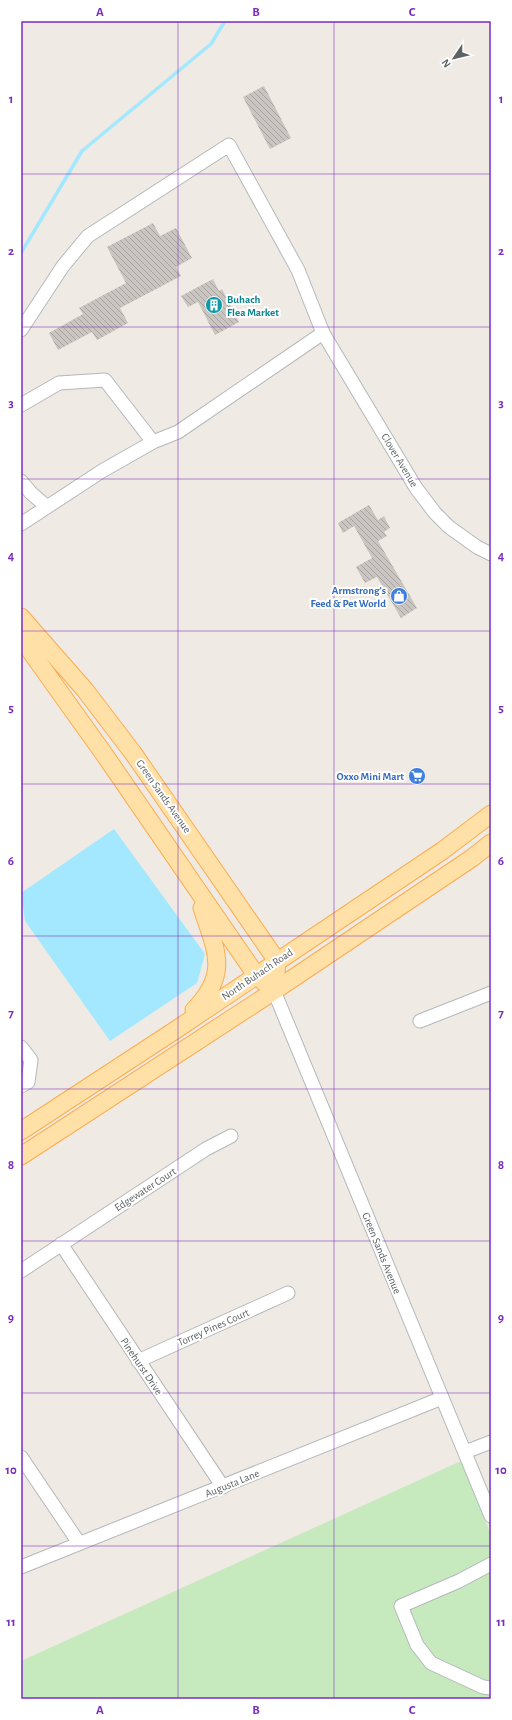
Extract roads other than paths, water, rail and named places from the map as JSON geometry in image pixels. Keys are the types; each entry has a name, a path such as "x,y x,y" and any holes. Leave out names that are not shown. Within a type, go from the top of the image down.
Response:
{"main road":[{"name":"Green Sands Avenue","path":"21,617 85,690 133,753 277,961 274,991"},
{"name":"Green Sands Avenue","path":"22,642 104,754 256,975 274,991"},
{"name":"North Buhach Road","path":"21,1131 174,1031 486,819"},
{"path":"443,877 451,860 477,840 481,835 486,819"},
{"name":"North Buhach Road","path":"21,1156 274,991 491,843"},
{"path":"174,1031 210,991 218,968 216,950 197,891"}],"street":[{"name":"Clover Avenue","path":"21,330 63,266 88,236 229,145 298,270 323,333 416,488 449,527 477,547 491,554"},
{"path":"21,524 102,471 153,442 178,432 323,333"},
{"path":"21,405 59,383 105,380 153,442"},
{"path":"21,481 31,493 47,507"},
{"name":"Green Sands Avenue","path":"274,991 491,1516"},
{"path":"420,1021 491,993"},
{"path":"21,1047 30,1060 28,1082 21,1086"},
{"name":"Edgewater Court","path":"21,1271 206,1149 231,1136"},
{"name":"Pinehurst Drive","path":"61,1244 223,1486"},
{"name":"Torrey Pines Court","path":"138,1361 288,1293"},
{"name":"Augusta Lane","path":"21,1566 442,1398"},
{"path":"465,1452 491,1442"},
{"path":"21,1457 79,1543"},
{"path":"491,1564 459,1581 401,1606 417,1645 431,1663 483,1687 491,1688"}],"water":[{"path":"114,829 205,954 197,983 110,1041 25,921 21,893"}],"waterway":[{"path":"21,253 82,151 211,44 225,21"}],"place":[{"name":"Buhach Flea Market","path":"214,305"},
{"name":"Armstrong's Feed & Pet World","path":"399,596"},
{"name":"Oxxo Mini Mart","path":"417,776"}]}
